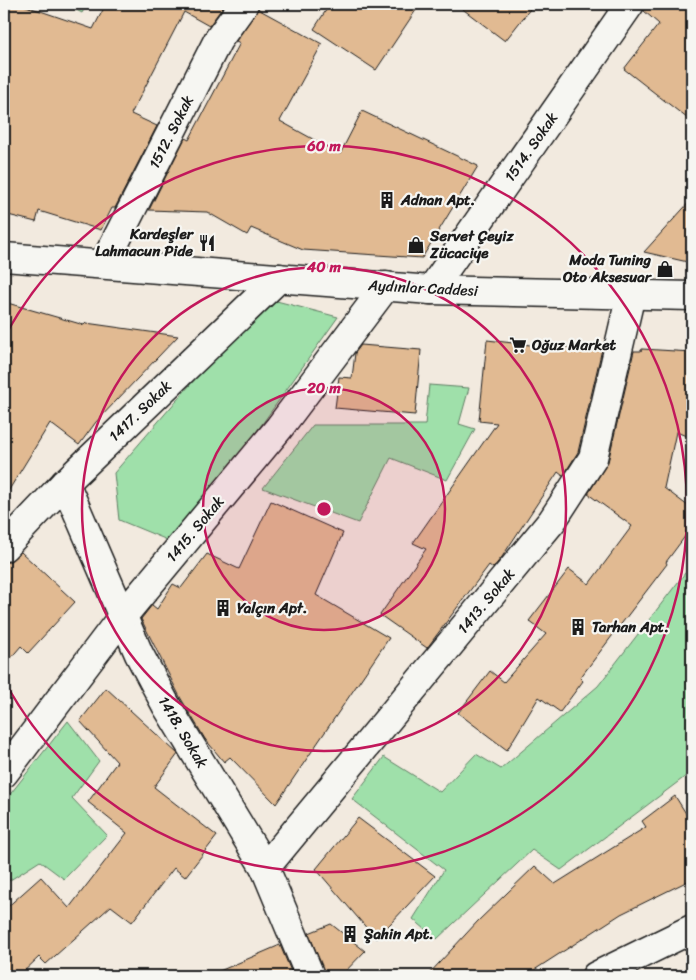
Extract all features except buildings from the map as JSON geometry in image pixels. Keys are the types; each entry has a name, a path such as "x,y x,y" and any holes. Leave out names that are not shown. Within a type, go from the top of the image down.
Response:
{"street":[{"name":"1512. Sokak","path":"104,264 218,40 244,4"},
{"name":"1514. Sokak","path":"431,290 630,4"},
{"name":"Aydınlar Caddesi","path":"4,257 431,290 692,296"},
{"name":"1417. Sokak","path":"4,547 65,483 278,278"},
{"name":"1415. Sokak","path":"4,773 122,617 279,428 386,286"},
{"name":"1413. Sokak","path":"265,868 552,521 588,466 593,458 600,432 631,294"},
{"name":"1418. Sokak","path":"65,483 122,617 166,704 265,868 310,976"},
{"path":"596,976 692,929"}],"green space":[{"path":"65,4 87,4 82,13"},
{"path":"265,298 338,317 177,544 119,520 114,473"},
{"path":"429,385 469,388 459,424 475,429 447,480 391,458 358,523 263,488 313,425 425,425"},
{"path":"692,564 692,774 686,776 561,870 532,850 437,939 413,919 444,870 352,799 384,757 440,792 476,754 501,769 598,686"},
{"path":"68,721 99,761 72,798 107,835 64,879 40,861 4,884 4,802"}],"place":[{"name":"Adnan Apt.","path":"387,200"},
{"name":"Kardeşler Lahmacun Pide","path":"207,243"},
{"name":"Servet Çeyiz Zücaciye","path":"416,245"},
{"name":"Moda Tuning Oto Aksesuar","path":"665,269"},
{"name":"Oğuz Market","path":"518,345"},
{"name":"Yalçın Apt.","path":"223,608"},
{"name":"Tarhan Apt.","path":"578,627"},
{"name":"Şahin Apt.","path":"350,934"}]}
